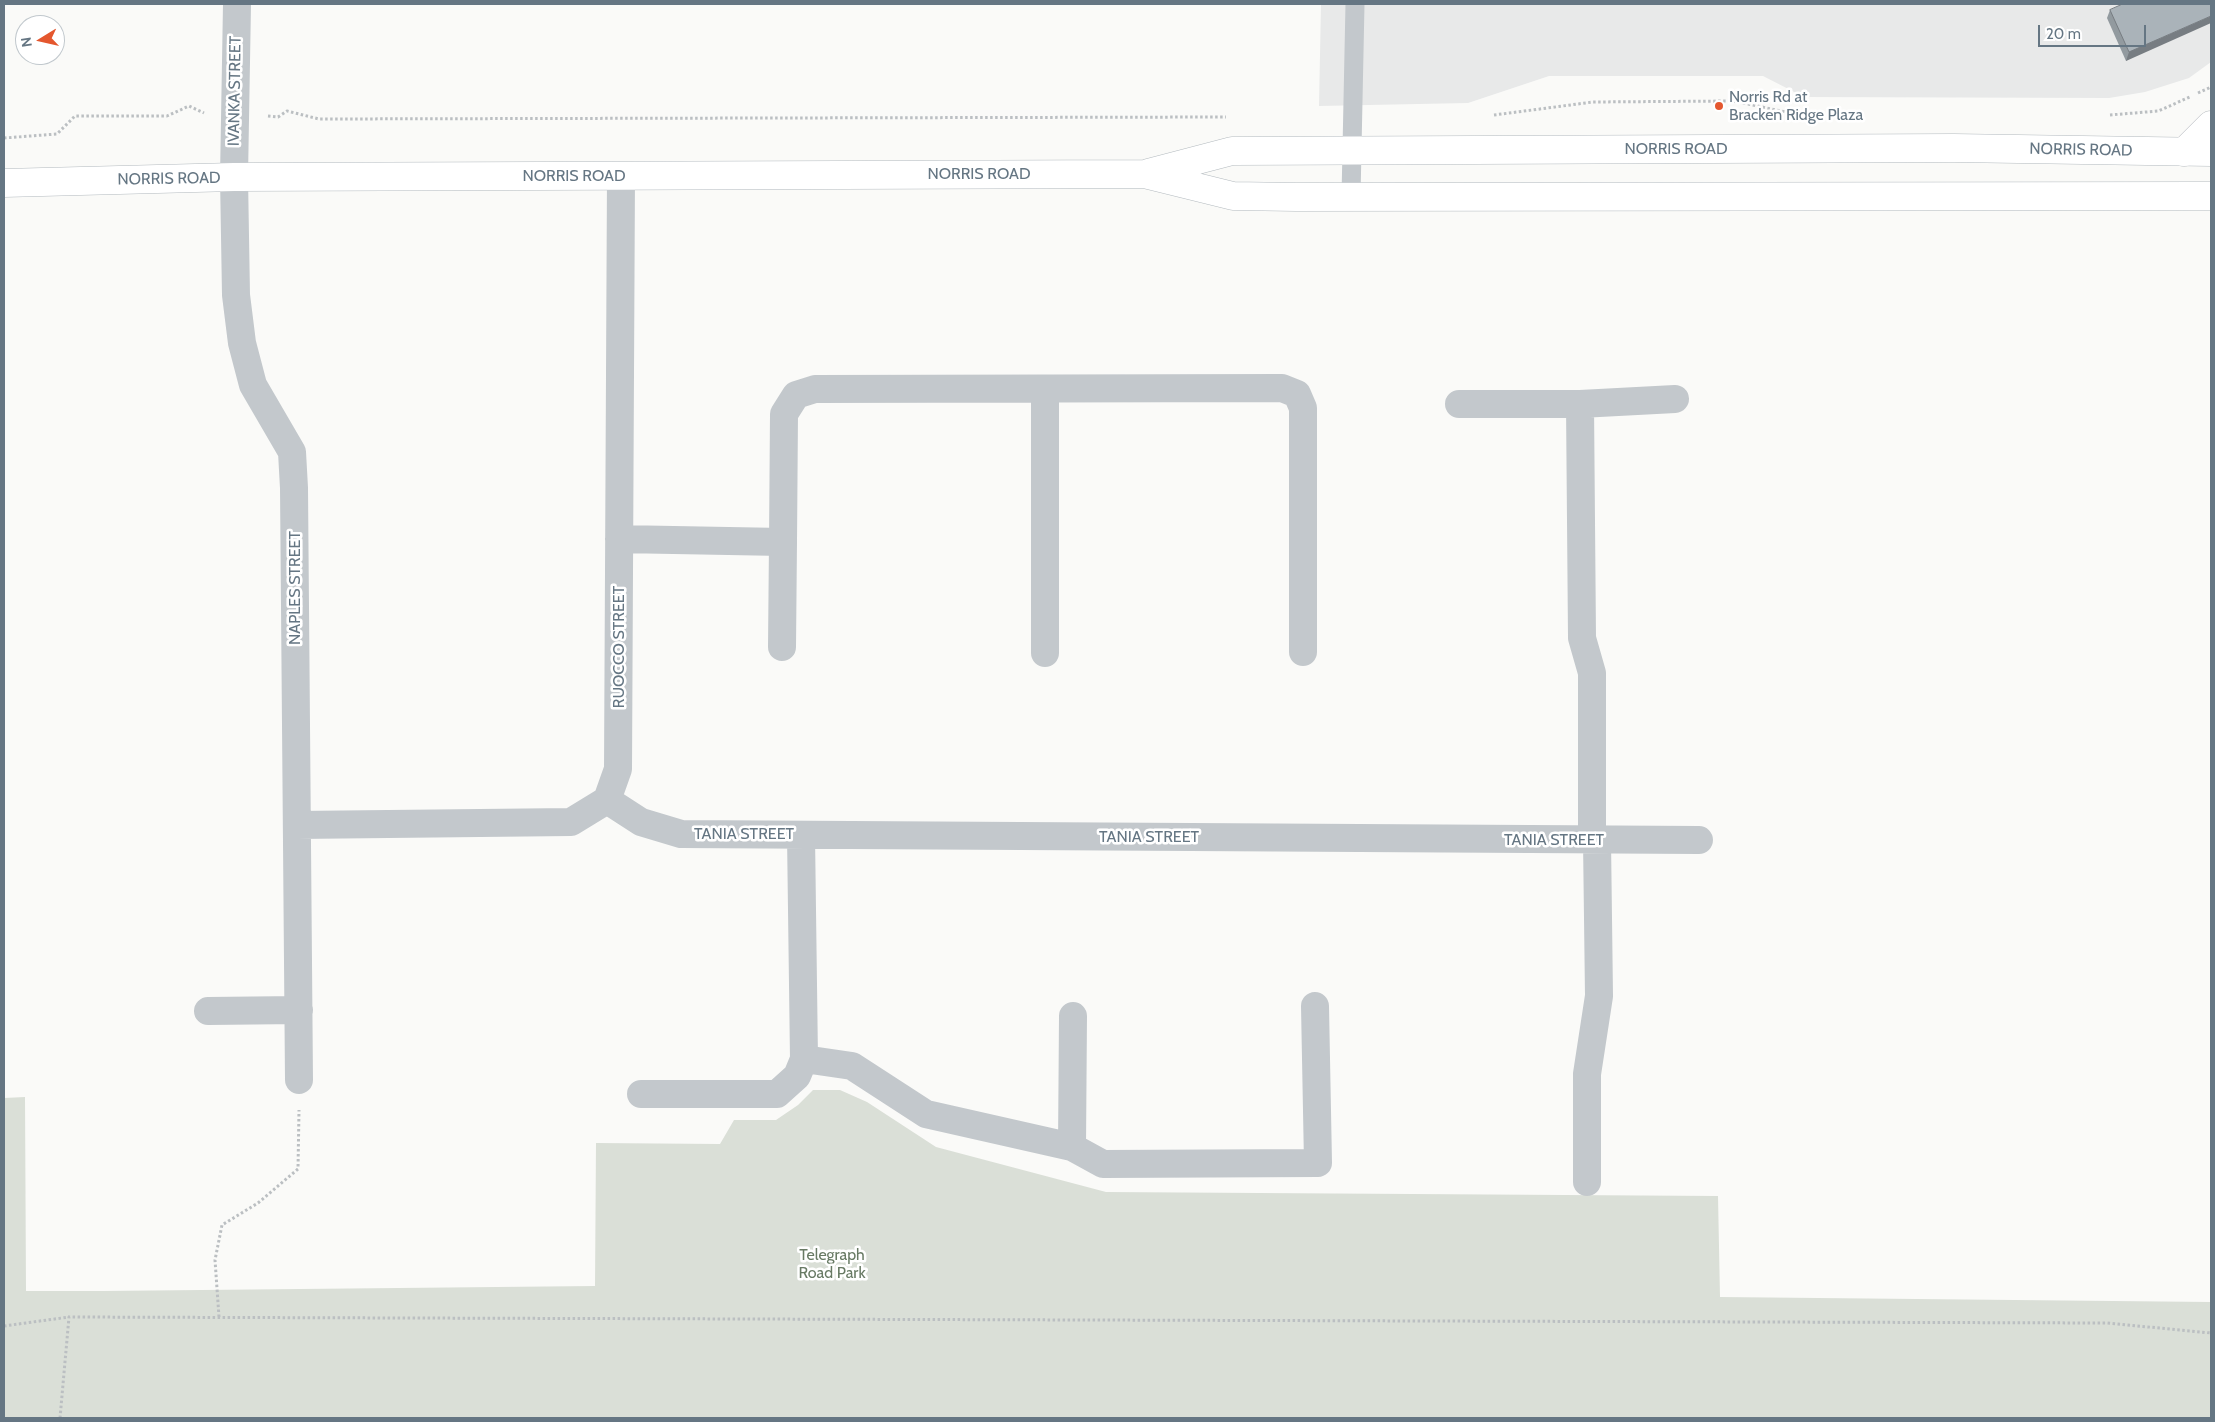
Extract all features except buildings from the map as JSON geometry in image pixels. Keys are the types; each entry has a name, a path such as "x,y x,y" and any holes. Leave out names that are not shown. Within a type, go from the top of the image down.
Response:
{"main road":[{"path":"2184,152 2211,125"},
{"name":"NORRIS ROAD","path":"1144,174 1232,151 1954,148 2211,152"},
{"name":"NORRIS ROAD","path":"4,182 234,177 1144,174 1233,196 2211,196"}],"street":[{"name":"IVANKA STREET","path":"234,177 237,4"},
{"name":"RUOCCO STREET","path":"606,800 618,769 621,176"},
{"name":"NAPLES STREET","path":"234,177 236,295 242,343 253,385 292,452 294,488 300,1080"},
{"path":"1044,388 1045,653"},
{"path":"782,647 784,414 796,394 815,389 1282,388 1297,394 1303,408 1303,652"},
{"path":"1459,404 1580,404 1676,400"},
{"path":"1580,404 1582,638 1592,673 1599,996 1587,1074 1587,1182"},
{"path":"619,539 783,542"},
{"path":"297,825 571,822 606,800"},
{"name":"TANIA STREET","path":"606,800 641,822 680,834 1699,840"},
{"path":"641,1094 777,1094 797,1076 804,1059 801,835"},
{"path":"804,1059 852,1066 926,1114 1072,1147 1103,1164 1318,1163 1315,1006"},
{"path":"208,1011 299,1010"},
{"path":"1072,1147 1073,1016"}],"lane":[{"path":"1350,197 1354,4"}],"path":[{"path":"2106,116 2158,111 2211,87"},
{"path":"1484,116 1593,102 1714,101 1733,101 1804,115"},
{"path":"4,138 58,134 75,116 167,116 189,106 203,113"},
{"path":"278,117 287,111 319,119 1235,117"},
{"path":"219,1317 215,1260 222,1225 258,1203 298,1169 300,1080"},
{"path":"60,1418 69,1316"},
{"path":"4,1326 69,1316 2107,1323 2211,1333"}],"shaded area":[{"path":"1321,4 2211,4 2211,62 2189,78 2145,92 2109,98 1804,97 1763,76 1549,76 1468,103 1319,106"}],"green space":[{"name":"Telegraph Road Park","path":"813,1090 840,1090 867,1102 936,1147 1106,1192 1718,1196 1720,1297 2211,1302 2211,1418 4,1418 4,1098 25,1097 26,1291 103,1291 595,1286 596,1143 720,1144 734,1120 776,1120 798,1105"}],"place":[{"name":"Norris Rd at Bracken Ridge Plaza","path":"1719,106"}]}
